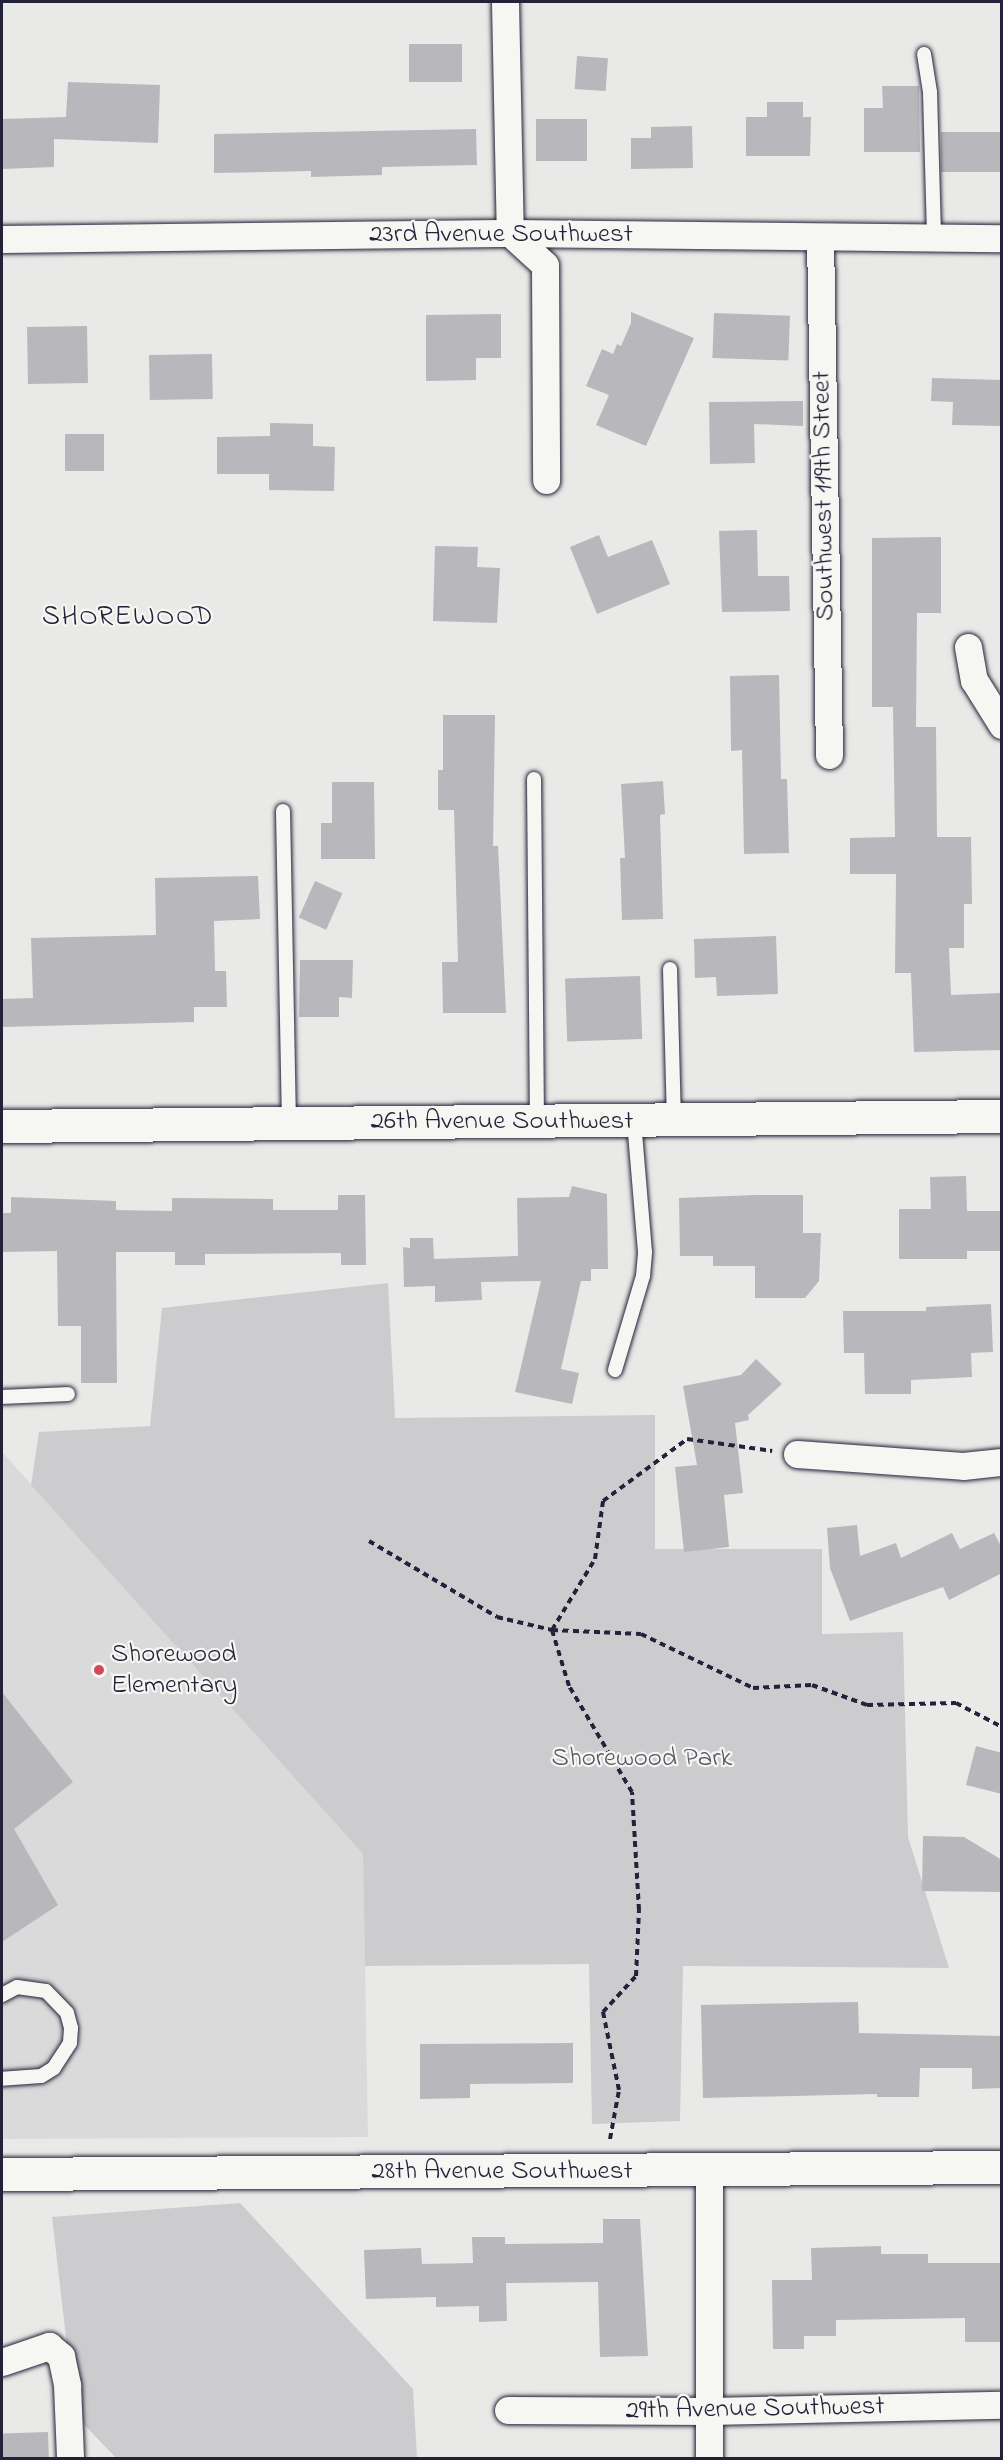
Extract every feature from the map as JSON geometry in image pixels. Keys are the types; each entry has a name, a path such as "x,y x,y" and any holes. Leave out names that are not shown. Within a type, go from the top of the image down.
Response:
{"street":[{"path":"505,2 510,233 545,265 546,480"},
{"name":"23rd Avenue Southwest","path":"2,239 510,233 1002,238"},
{"name":"Southwest 119th Street","path":"820,237 829,755"},
{"path":"968,647 974,680 1002,724"},
{"name":"26th Avenue Southwest","path":"2,1126 1002,1116"},
{"path":"797,1454 963,1466 1002,1462"},
{"name":"28th Avenue Southwest","path":"2,2174 1002,2168"},
{"path":"709,2171 709,2458"},
{"path":"2,2362 49,2346 62,2356 67,2385 70,2458"},
{"name":"29th Avenue Southwest","path":"508,2410 709,2411 1002,2405"}],"lane":[{"path":"924,54 930,92 933,237"},
{"path":"534,779 537,1122"},
{"path":"283,811 290,1124"},
{"path":"670,969 674,1121"},
{"path":"615,1370 643,1276 645,1252 634,1121"},
{"path":"2,1397 69,1394"},
{"path":"2,1995 17,1987 46,1991 67,2013 71,2028 67,2050 54,2068 40,2076 2,2079"}],"path":[{"path":"603,2172 619,2090 603,2012 636,1976 639,1910 632,1792 569,1686 552,1630 595,1559 603,1501 687,1439 797,1454"},
{"path":"369,1541 497,1617 552,1630 641,1634 753,1688 812,1685 867,1705 956,1703 1002,1727"}],"shaded area":[{"name":"Shorewood Elementary","path":"2,1452 363,1854 368,2137 2,2139"}],"green space":[{"name":"Shorewood Park","path":"388,1283 395,1418 655,1415 655,1549 822,1549 822,1634 903,1632 908,1837 949,1968 683,1966 680,2121 592,2124 589,1964 365,1966 363,1854 31,1485 39,1432 150,1426 162,1308"},
{"path":"240,2203 413,2389 417,2458 116,2458 75,2415 52,2217"}],"building":[{"path":"409,44 462,44 462,82 409,82"},
{"path":"577,56 608,58 606,91 575,89"},
{"path":"68,82 160,85 158,143 54,139 54,167 2,169 2,119 66,117"},
{"path":"882,86 919,86 920,152 864,152 864,108 883,108"},
{"path":"767,102 803,102 803,117 811,117 810,156 746,156 746,117 767,117"},
{"path":"536,119 587,119 587,161 536,161"},
{"path":"692,126 693,168 631,169 631,138 651,138 651,127"},
{"path":"476,129 477,165 382,167 382,175 311,177 311,171 214,173 214,134"},
{"path":"941,132 1002,132 1002,172 941,172"},
{"path":"631,312 694,338 646,446 596,425 609,395 586,386 602,349 613,354 617,344 621,346 631,323"},
{"path":"714,313 790,316 788,361 712,358"},
{"path":"501,314 501,358 476,358 476,380 426,381 426,315"},
{"path":"87,326 88,383 28,384 27,327"},
{"path":"212,354 213,399 150,400 149,355"},
{"path":"932,378 1002,380 1002,426 952,425 953,402 931,401"},
{"path":"803,401 803,426 754,424 755,463 710,464 709,402"},
{"path":"270,423 313,424 313,446 335,447 334,491 269,490 269,474 217,474 217,437 270,436"},
{"path":"65,434 104,434 104,471 65,471"},
{"path":"757,530 758,576 789,576 790,611 722,612 719,531"},
{"path":"599,535 608,557 652,540 670,584 597,614 570,547"},
{"path":"941,537 941,613 917,613 916,727 936,727 937,837 971,837 972,904 964,904 964,948 949,948 951,995 1002,993 1002,1050 914,1052 911,973 895,973 896,874 850,874 850,838 895,837 893,707 872,707 872,538"},
{"path":"435,546 478,547 477,567 500,568 497,623 433,621"},
{"path":"779,675 781,779 787,779 789,853 744,854 742,750 731,751 730,676"},
{"path":"443,715 495,715 493,846 498,846 506,1013 443,1013 442,962 458,962 454,810 438,810 438,770 443,770"},
{"path":"663,781 665,814 660,815 663,919 622,920 620,858 625,858 621,784"},
{"path":"332,782 374,782 375,859 321,859 321,823 332,823"},
{"path":"258,876 260,919 214,921 215,971 226,971 227,1007 194,1007 194,1022 2,1027 2,999 33,998 31,938 156,935 155,878"},
{"path":"315,881 342,893 326,930 299,918"},
{"path":"776,936 778,994 717,996 716,977 695,978 694,939"},
{"path":"300,960 353,960 352,998 339,997 339,1017 299,1017"},
{"path":"640,976 642,1039 567,1042 565,979"},
{"path":"966,1176 967,1211 1002,1211 1002,1251 967,1251 967,1259 899,1259 899,1209 931,1209 930,1177"},
{"path":"572,1186 607,1194 608,1269 591,1269 591,1281 581,1281 561,1369 579,1373 572,1404 515,1392 541,1281 481,1282 482,1300 435,1302 435,1286 404,1287 403,1247 410,1248 410,1238 433,1238 434,1259 518,1256 517,1198 569,1197"},
{"path":"338,1195 365,1195 366,1265 341,1265 341,1253 205,1254 205,1265 175,1265 175,1252 116,1252 117,1383 81,1383 81,1326 58,1326 57,1251 2,1252 2,1213 11,1213 11,1197 116,1201 116,1210 172,1211 172,1198 273,1199 273,1210 338,1210"},
{"path":"803,1195 803,1233 821,1233 819,1281 805,1298 755,1298 755,1266 713,1266 713,1256 680,1256 679,1198"},
{"path":"991,1304 993,1352 971,1353 972,1377 911,1380 911,1394 865,1394 864,1353 844,1353 843,1311 926,1311 926,1307"},
{"path":"756,1359 782,1384 748,1415 749,1420 735,1423 743,1493 724,1495 729,1547 684,1552 675,1467 697,1465 683,1386 741,1375"},
{"path":"857,1525 860,1556 896,1543 901,1558 952,1533 960,1549 994,1533 1002,1548 1002,1573 949,1600 943,1587 850,1621 830,1568 827,1528"},
{"path":"2,1692 73,1782 14,1829 58,1905 2,1942"},
{"path":"976,1746 1002,1753 1002,1794 966,1785"},
{"path":"923,1836 964,1837 1002,1860 1002,1892 922,1891"},
{"path":"858,2002 859,2033 1002,2036 1002,2088 972,2089 972,2068 920,2068 919,2097 877,2097 877,2094 703,2098 701,2005"},
{"path":"573,2043 573,2083 470,2084 470,2098 420,2099 420,2044"},
{"path":"603,2219 640,2219 648,2356 600,2357 598,2282 506,2283 507,2321 479,2322 479,2306 436,2307 436,2297 366,2299 364,2250 421,2248 422,2264 473,2263 472,2237 505,2237 505,2244 603,2243"},
{"path":"881,2246 881,2254 928,2254 928,2263 1002,2263 1002,2342 965,2342 965,2318 836,2320 836,2336 804,2336 804,2349 773,2349 772,2280 812,2280 811,2248"},
{"path":"48,2432 49,2458 3,2458 2,2434"}],"place":[{"name":"Shorewood Elementary","path":"99,1670"}],"district":[{"name":"SHOREWOOD","path":"128,618"}]}
